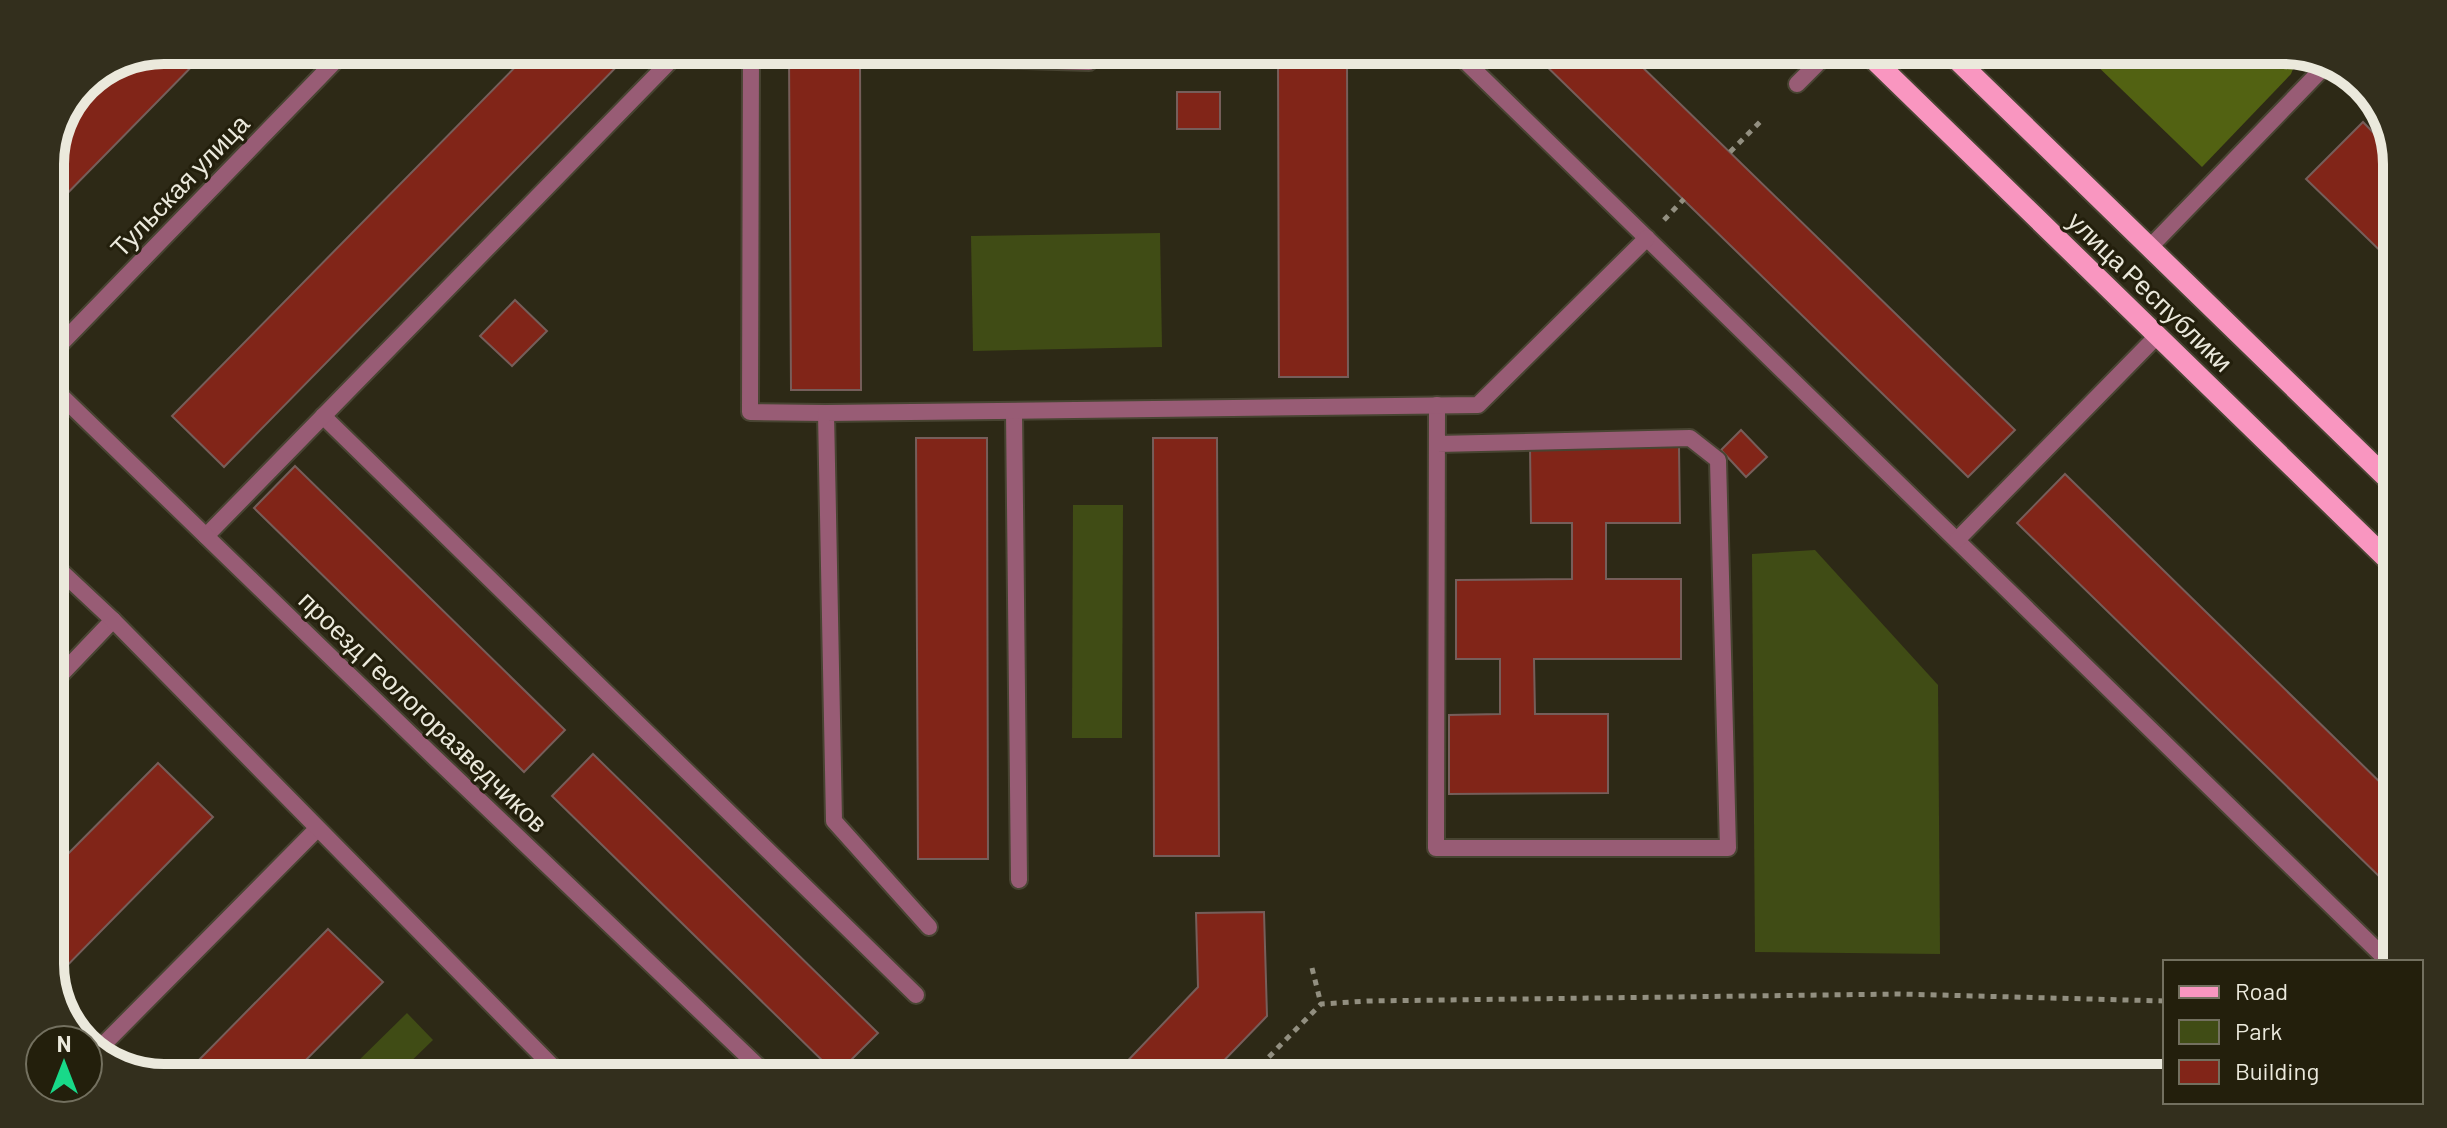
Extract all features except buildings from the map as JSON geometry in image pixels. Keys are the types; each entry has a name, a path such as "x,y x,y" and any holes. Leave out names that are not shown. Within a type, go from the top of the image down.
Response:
{"main road":[{"name":"улица Республики","path":"1878,64 2383,555"},
{"name":"улица Республики","path":"1961,64 2383,474"}],"street":[{"name":"Тульская улица","path":"64,341 332,64"},
{"path":"206,536 667,64"},
{"path":"751,64 750,412 1478,405 1647,238"},
{"path":"1468,64 2383,956"},
{"path":"1797,84 1817,64"},
{"path":"2151,246 2320,72"},
{"path":"1957,540 2157,336"},
{"name":"проезд Геологоразведчиков","path":"64,399 756,1064"},
{"path":"1437,405 1436,848 1728,848 1718,460 1690,438 1437,444"},
{"path":"1014,411 1019,880"},
{"path":"826,413 834,821 929,927"},
{"path":"323,416 916,995"},
{"path":"64,574 113,620 550,1064"},
{"path":"64,671 113,620"},
{"path":"104,1044 317,829"}],"path":[{"path":"1730,152 1761,121"},
{"path":"1312,968 1321,1004"},
{"path":"1262,1064 1321,1004 1900,994 2163,1001"}],"green space":[{"path":"2095,64 2295,65 2291,74 2202,167"},
{"path":"1160,233 1162,347 973,351 971,236"},
{"path":"1073,505 1123,505 1122,738 1072,738"},
{"path":"1815,550 1938,685 1940,954 1755,952 1752,554"},
{"path":"407,1013 433,1040 408,1064 355,1064"}]}
